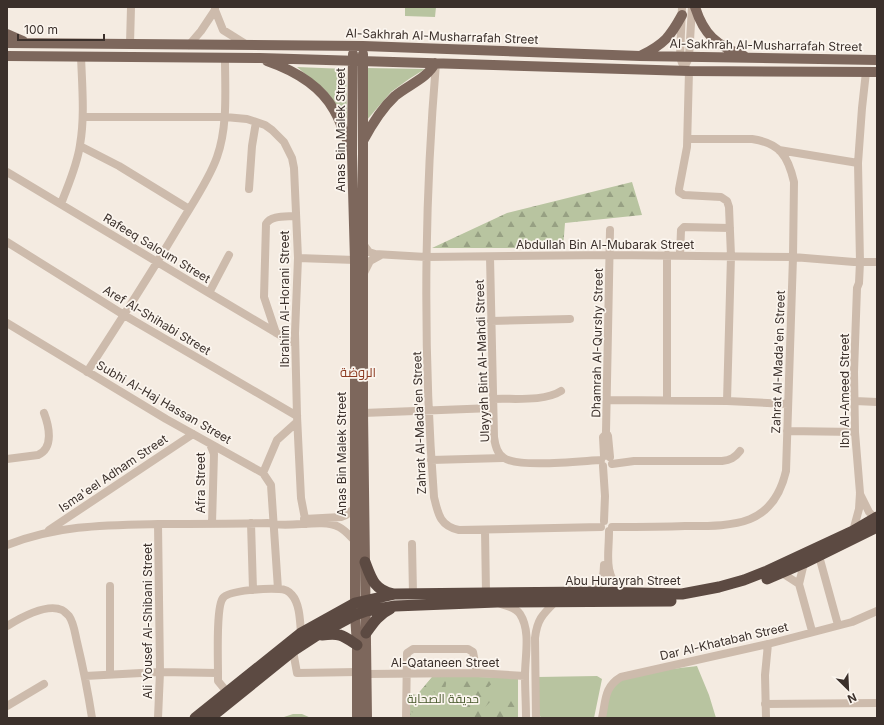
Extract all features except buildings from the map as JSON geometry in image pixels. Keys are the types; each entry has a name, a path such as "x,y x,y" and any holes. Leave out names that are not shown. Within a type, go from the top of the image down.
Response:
{"highway":[{"name":"Abu Hurayrah Street","path":"210,718 294,651 316,636 355,615 362,605 395,594 622,592 682,594 719,587 744,580 876,521"},
{"name":"Abu Hurayrah Street","path":"362,605 395,606 497,602 668,602 696,599 742,588 782,573 819,556 876,521"},
{"path":"365,562 371,578 380,590 395,594"},
{"path":"195,718 301,633 362,605"},
{"path":"366,633 377,618 395,606"},
{"path":"316,636 335,634 342,635 357,645"}],"main road":[{"path":"693,7 703,25 716,42 724,47 751,58"},
{"path":"640,56 664,42 674,29 682,11"},
{"path":"7,34 29,43"},
{"name":"Al-Sakhrah Al-Musharrafah Street","path":"7,43 358,46 640,56 685,64 751,58 877,60"},
{"name":"Anas Bin Malek Street","path":"358,46 364,244 363,413 365,562 362,605"},
{"name":"Al-Sakhrah Al-Musharrafah Street","path":"7,56 260,58 436,63 685,64 877,72"},
{"path":"260,58 283,66 298,74 324,96 338,118 352,154"},
{"name":"Anas Bin Malek Street","path":"357,718 366,633 355,541 355,260 352,154 358,60"},
{"path":"362,143 381,111 404,89 429,72 436,63"},
{"name":"Anas Bin Malek Street","path":"355,615 357,645 367,718"}],"street":[{"path":"130,44 131,7"},
{"path":"685,64 693,7"},
{"path":"189,45 204,28 215,9"},
{"path":"215,9 221,26 225,31 247,45"},
{"path":"682,11 688,139 679,189 684,195 725,199 729,204 731,256 727,401"},
{"path":"61,204 77,160 80,146 83,117 81,56"},
{"path":"87,372 157,263 212,170 217,157 225,117 225,58"},
{"name":"Zahrat Al-Mada'en Street","path":"436,63 429,175 426,257 431,460 436,508 442,521 459,530 719,526 739,524 755,517 766,509 776,498 783,485 786,470 794,182 789,163 779,150 770,143 752,139 688,139"},
{"name":"Ibn Al-Ameed Street","path":"853,530 859,509 860,493 855,432 857,288 854,284 857,260 855,238 858,233 858,163 866,72"},
{"name":"Ibrahim Al-Horani Street","path":"83,117 225,117 247,119 272,130 279,136 289,150 294,168 298,258 295,344 301,498 299,507 303,522"},
{"path":"249,189 252,146 256,122"},
{"path":"80,146 109,160 189,209"},
{"path":"779,150 858,163"},
{"name":"Rafeeq Saloum Street","path":"7,172 157,263 295,344"},
{"path":"276,333 264,297 266,224 268,220 273,218 296,216"},
{"path":"680,256 682,230 684,227 730,228"},
{"name":"Dhamrah Al-Qurshy Street","path":"610,230 611,255 608,400 606,432 603,437 607,462 608,564 612,581 622,592"},
{"name":"Aref Al-Shihabi Street","path":"7,242 124,315 297,419"},
{"name":"Abdullah Bin Al-Mubarak Street","path":"364,244 369,252 381,255 426,257 667,255 793,257 830,260 836,258 877,262"},
{"path":"363,274 370,261 381,255"},
{"path":"667,255 667,400"},
{"path":"208,293 229,256"},
{"name":"Ulayyah Bint Al-Mahdi Street","path":"490,257 495,445 499,453 504,458"},
{"path":"298,258 355,260"},
{"name":"Abdullah Bin Al-Mubarak Street","path":"857,260 877,258"},
{"path":"491,321 570,319"},
{"name":"Subhi Al-Haj Hassan Street","path":"7,323 87,372 210,444 263,473"},
{"path":"493,399 543,398 561,391"},
{"path":"608,400 727,401 788,404"},
{"path":"855,401 877,402"},
{"path":"363,413 493,408"},
{"path":"7,459 38,455 46,449 48,442 48,429 44,414"},
{"path":"278,588 272,523 271,485 263,473 277,440 297,419"},
{"path":"787,431 855,432"},
{"name":"Isma'eel Adham Street","path":"46,532 193,434"},
{"name":"Afra Street","path":"210,444 214,454 212,523"},
{"path":"431,460 504,458 516,462 526,463 722,461 730,460 740,451"},
{"name":"Ibn Al-Ameed Street","path":"860,493 865,505 876,521"},
{"path":"7,545 46,532 82,526 106,524 303,522 341,517 355,508"},
{"path":"303,522 338,526 355,541"},
{"path":"251,523 253,590"},
{"name":"Ali Yousef Al-Shibani Street","path":"158,524 160,672 158,718"},
{"name":"Dhamrah Al-Qurshy Street","path":"594,592 601,583 604,575 607,527"},
{"path":"485,530 486,593"},
{"path":"412,544 413,594"},
{"path":"819,556 838,625"},
{"path":"804,563 799,584 812,631"},
{"path":"782,573 799,584"},
{"path":"110,586 110,674"},
{"path":"227,692 218,681 220,604 223,597 236,591 278,588 288,591 292,594 295,600 301,633"},
{"path":"497,602 516,610 522,620 526,642 526,718"},
{"path":"536,718 536,628 538,620 555,602"},
{"path":"7,626 40,610 50,608 63,610 72,624 85,676 92,718"},
{"name":"Dar Al-Khatabah Street","path":"602,718 608,687 613,681 621,677 768,644 812,631 858,620 877,611"},
{"path":"766,718 765,704 768,644"},
{"path":"406,718 407,653 413,649 468,649 473,652 477,673"},
{"name":"Al-Qataneen Street","path":"294,651 297,673 477,673 525,676"},
{"path":"85,676 160,672 218,673"},
{"path":"7,706 44,684"},
{"path":"765,704 877,704"}],"green space":[{"path":"405,7 436,7 435,17 405,16"},
{"path":"297,67 346,69 347,118 326,91"},
{"path":"367,68 425,69 391,92 366,121"},
{"path":"632,182 642,215 565,223 563,248 432,248 507,213"},
{"path":"697,666 709,695 716,718 605,718 610,693 614,685 619,681 639,674"},
{"name":"حديقة الصحابة","path":"433,676 518,678 518,718 408,718 408,694 417,695"},
{"path":"433,676 447,677 445,691 440,700 437,698 438,695 430,689 423,697 425,699 423,702 420,700 414,707 417,710 414,713 409,712 411,714 409,716 411,718 408,718 408,694 417,695"},
{"path":"597,676 602,679 594,718 541,718 539,714 538,677"},
{"path":"461,678 498,678 485,690 498,703 495,706 490,702 484,708 493,717 518,693 518,718 466,718 461,698"},
{"path":"293,714 302,714 311,718 281,718"}],"district":[{"name":"الروضة","path":"358,372"}]}
